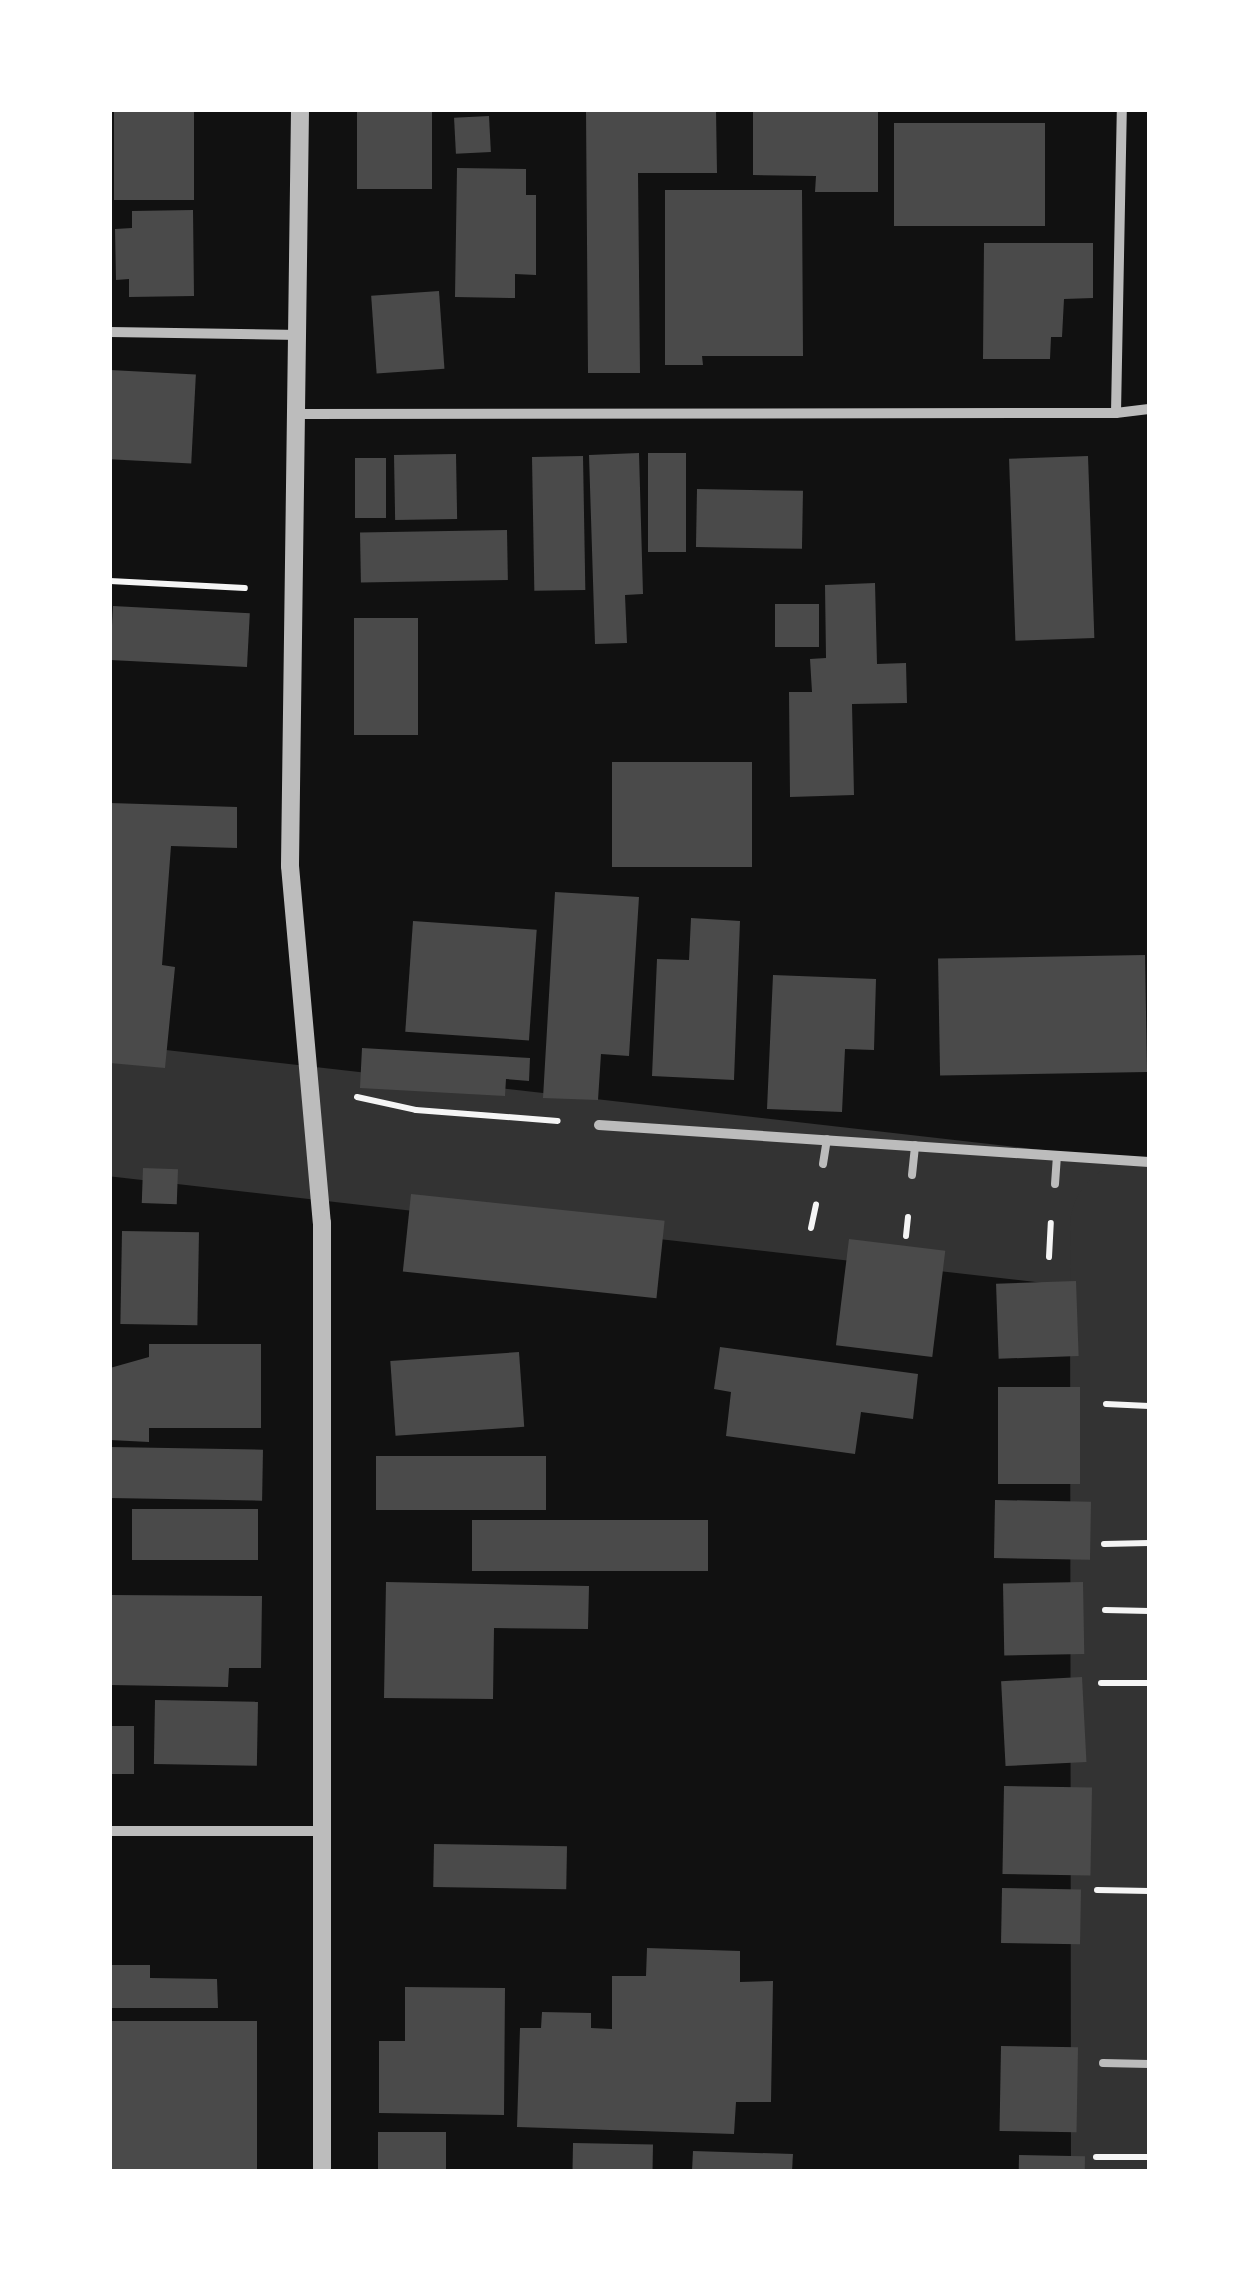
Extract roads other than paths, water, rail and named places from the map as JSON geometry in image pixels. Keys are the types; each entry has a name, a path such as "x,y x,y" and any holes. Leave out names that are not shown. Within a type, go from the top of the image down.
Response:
{"street":[{"path":"300,110 299,414 290,866 322,1223 322,2171"},
{"path":"1116,413 1122,110"},
{"path":"110,332 300,335"},
{"path":"299,414 1116,413 1149,409"},
{"path":"599,1125 1149,1162"},
{"path":"110,1830 324,1831"}],"lane":[{"path":"823,1164 827,1139"},
{"path":"912,1175 915,1146"},
{"path":"1054,1184 1056,1156"},
{"path":"1103,2063 1149,2064"}],"waterway":[{"path":"110,1110 1136,1227 1137,2171"}]}
